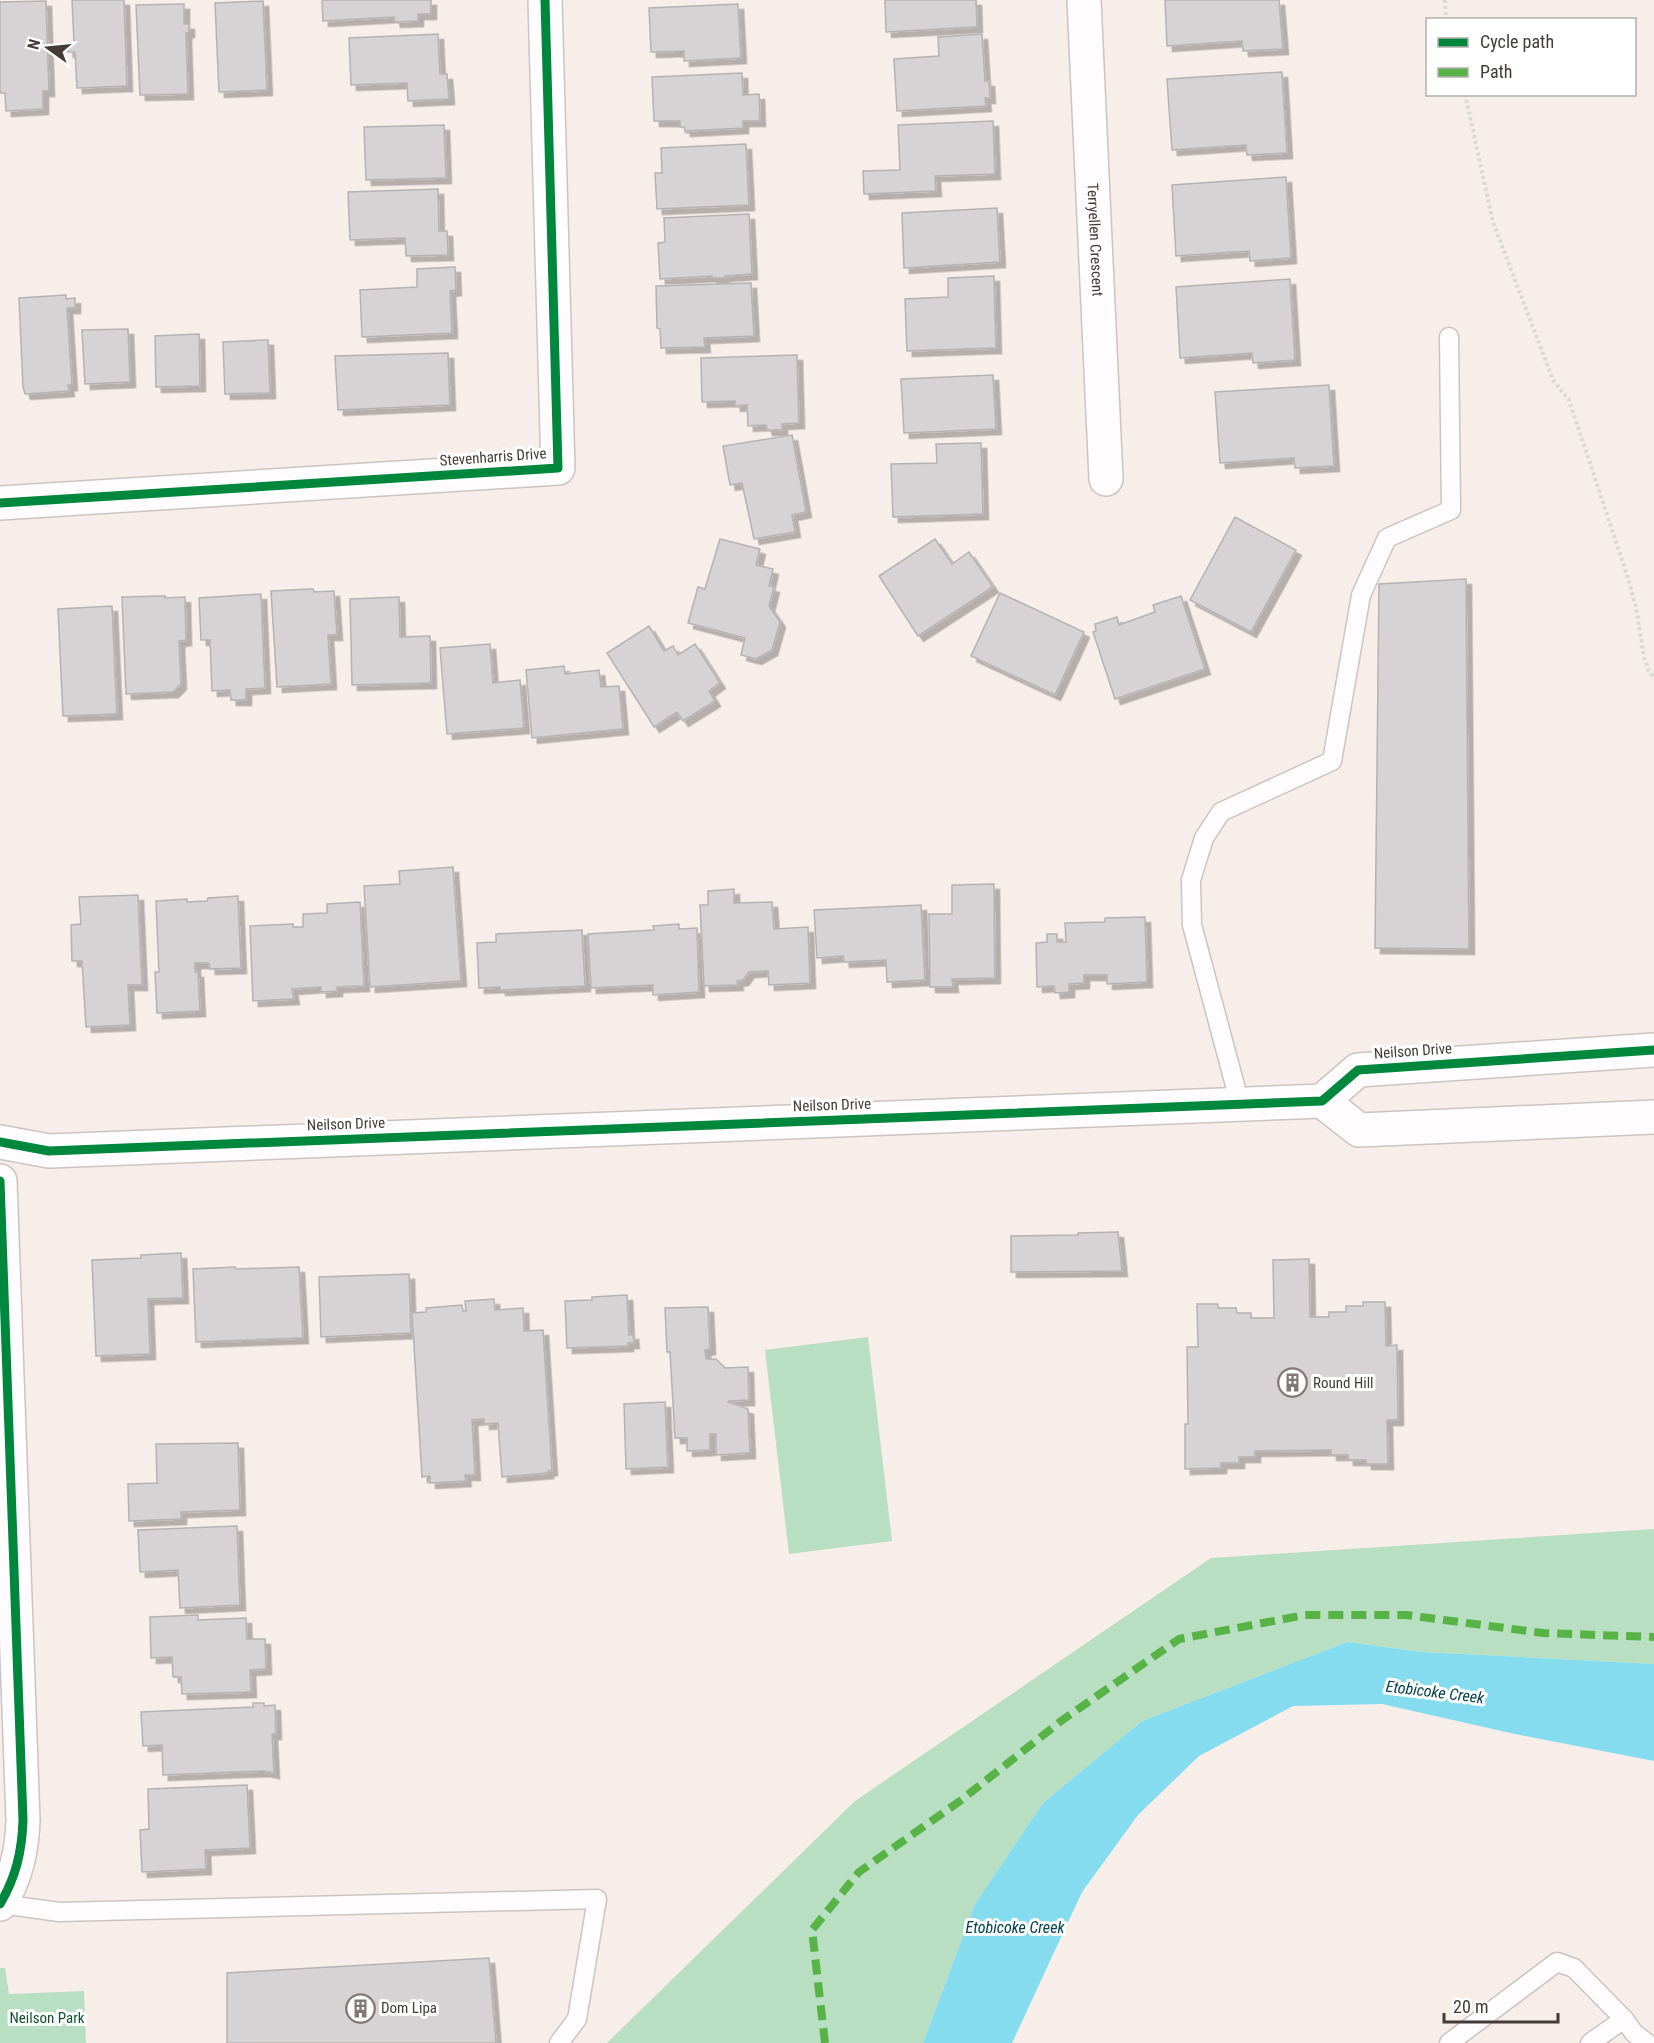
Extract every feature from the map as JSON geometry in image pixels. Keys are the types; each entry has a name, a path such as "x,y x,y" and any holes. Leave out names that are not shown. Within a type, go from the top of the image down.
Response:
{"street":[{"name":"Stevenharris Drive","path":"0,503 558,468 545,0"},
{"name":"Terryellen Crescent","path":"1084,0 1106,479"},
{"name":"Neilson Drive","path":"0,1142 49,1151 1322,1101 1358,1070 1654,1050"},
{"path":"1322,1101 1359,1130 1654,1117"},
{"path":"0,1180 23,1820 22,1845 16,1872 0,1904"}],"lane":[{"path":"1240,1104 1192,925 1191,880 1204,838 1221,812 1332,761 1361,595 1387,538 1451,510 1449,337"},
{"path":"0,1904 60,1912 597,1899 577,2019 559,2043"},
{"path":"1449,2043 1557,1962 1574,1968 1624,2019 1634,2033 1647,2043"},
{"path":"1590,2043 1624,2019"}],"path":[{"path":"1445,0 1446,18"},
{"path":"1465,96 1494,222 1553,380 1569,400 1627,575 1636,607 1644,657 1654,678"}],"green space":[{"path":"868,1337 892,1541 789,1554 765,1350"},
{"path":"1654,1529 1654,1664 1423,1652 1347,1642 1142,1721 1043,1803 975,1904 923,2043 607,2043 855,1801 1211,1558"},
{"name":"Neilson Park","path":"0,1968 5,1968 9,1994 84,1991 86,2043 0,2043"}],"water":[{"name":"Etobicoke Creek","path":"1347,1642 1423,1652 1654,1664 1654,1761 1515,1734 1382,1704 1293,1706 1199,1756 1138,1815 1082,1892 1012,2043 923,2043 975,1904 1043,1803 1142,1721"}],"building":[{"path":"72,0 124,0 127,86 77,88 75,52 68,52 67,44 74,43"},
{"path":"322,0 431,0 431,14 418,14 418,21 395,22 394,17 323,21"},
{"path":"885,0 976,0 977,27 886,32"},
{"path":"1165,0 1279,0 1283,49 1243,51 1242,41 1167,46"},
{"path":"46,1 49,91 43,91 43,109 6,111 5,93 0,93 0,2"},
{"path":"263,1 267,90 219,92 215,3"},
{"path":"184,4 184,24 189,24 189,32 186,33 188,94 140,95 136,5"},
{"path":"738,4 741,58 684,61 684,51 651,52 649,8"},
{"path":"438,34 440,74 447,74 449,99 408,101 407,83 351,85 349,38"},
{"path":"982,34 985,81 989,81 990,98 985,98 986,106 897,111 894,59 939,56 938,37"},
{"path":"1282,72 1287,153 1247,155 1246,145 1172,150 1167,79"},
{"path":"742,73 743,95 759,94 760,121 743,121 743,128 685,131 684,127 680,127 680,121 654,121 652,77"},
{"path":"993,121 995,174 935,176 936,191 864,194 863,171 900,170 898,125"},
{"path":"444,125 446,178 366,180 364,127"},
{"path":"746,144 749,205 657,209 655,173 662,173 661,148"},
{"path":"1286,177 1291,258 1250,261 1249,251 1176,256 1172,185"},
{"path":"438,189 439,231 447,231 448,255 406,256 405,238 350,240 348,192"},
{"path":"997,208 1000,262 904,268 902,213"},
{"path":"749,214 752,274 725,276 725,278 712,278 712,276 660,279 658,243 665,242 664,218"},
{"path":"455,267 456,290 450,291 452,333 362,337 360,290 417,287 417,269"},
{"path":"994,276 996,348 907,351 905,299 948,297 948,278"},
{"path":"1290,279 1295,360 1253,363 1252,353 1180,358 1176,287"},
{"path":"751,283 754,336 704,338 705,347 661,348 660,329 657,328 656,286"},
{"path":"66,295 66,299 75,298 75,308 67,308 72,385 68,385 69,391 25,394 19,298"},
{"path":"128,329 130,382 85,384 82,330"},
{"path":"199,334 200,386 156,387 155,336"},
{"path":"268,340 270,393 225,394 223,342"},
{"path":"448,353 450,405 338,410 335,356"},
{"path":"797,355 799,423 782,424 782,430 767,430 766,425 748,426 747,405 735,406 735,401 702,402 701,358"},
{"path":"993,375 996,429 904,433 901,379"},
{"path":"1329,385 1334,466 1295,468 1294,458 1220,463 1215,392"},
{"path":"792,435 806,512 792,515 795,532 754,539 742,483 730,485 723,446"},
{"path":"981,443 983,514 893,517 891,464 937,463 936,444"},
{"path":"1235,517 1296,550 1251,632 1190,600"},
{"path":"720,539 760,549 756,565 773,569 769,586 774,587 769,606 780,622 772,650 756,659 741,655 745,638 688,623 698,587 705,589"},
{"path":"935,539 952,564 969,552 993,587 918,636 879,576"},
{"path":"1466,579 1469,949 1375,948 1379,584"},
{"path":"313,589 314,592 334,591 337,635 328,635 331,684 277,687 271,591"},
{"path":"1000,593 1084,632 1055,695 971,656"},
{"path":"261,594 265,688 246,689 246,700 231,700 230,690 212,691 210,640 201,640 199,598"},
{"path":"165,596 165,598 185,597 186,640 179,641 181,684 173,692 126,694 122,597"},
{"path":"1181,596 1205,669 1115,699 1093,632 1096,631 1095,624 1117,617 1119,625 1155,612 1153,605"},
{"path":"399,597 400,637 430,636 431,683 352,685 350,599"},
{"path":"112,606 117,714 63,716 58,609"},
{"path":"649,626 664,651 673,646 678,655 695,644 720,683 709,691 715,701 683,721 677,712 654,727 607,653"},
{"path":"490,644 493,683 520,680 524,728 447,734 440,648"},
{"path":"564,666 565,674 599,670 601,687 619,686 623,729 532,738 526,670"},
{"path":"453,867 461,981 370,987 364,886 400,884 399,871"},
{"path":"994,884 995,978 952,979 953,987 930,987 929,914 952,914 952,885"},
{"path":"734,889 734,903 772,902 774,929 808,927 810,983 769,985 768,971 749,972 743,980 737,981 738,985 704,986 700,905 708,905 708,891"},
{"path":"138,895 142,985 128,985 130,1025 86,1027 82,961 72,961 71,925 81,924 79,897"},
{"path":"238,896 241,968 210,969 209,963 195,963 195,972 198,972 200,1011 157,1013 155,972 159,972 156,901 187,899 187,902 207,901 208,898"},
{"path":"360,902 364,986 337,987 337,991 321,992 321,987 292,989 294,999 253,1001 250,926 293,924 293,927 303,927 303,914 327,913 327,904"},
{"path":"921,905 925,980 887,982 886,960 844,962 843,956 817,958 814,910"},
{"path":"1145,917 1147,982 1107,984 1107,975 1084,975 1084,983 1069,984 1069,992 1055,993 1054,986 1037,987 1036,943 1047,942 1047,934 1057,934 1057,942 1066,942 1065,923 1105,922 1105,918"},
{"path":"679,924 679,929 697,928 699,992 653,995 653,985 591,988 588,934 654,930 653,926"},
{"path":"582,930 585,986 500,990 500,987 479,988 477,943 496,942 496,934"},
{"path":"1118,1232 1122,1271 1011,1272 1011,1236"},
{"path":"181,1253 183,1298 148,1299 150,1354 96,1356 92,1260 141,1258 141,1255"},
{"name":"Round Hill","path":"1309,1259 1310,1317 1329,1317 1329,1312 1346,1312 1346,1306 1363,1306 1363,1302 1385,1302 1386,1346 1397,1345 1398,1420 1387,1420 1388,1464 1366,1464 1366,1460 1348,1460 1348,1455 1331,1455 1331,1450 1255,1451 1255,1457 1239,1457 1239,1463 1221,1463 1221,1468 1185,1469 1185,1424 1188,1424 1187,1347 1198,1347 1197,1304 1218,1304 1218,1308 1236,1308 1237,1313 1251,1313 1251,1318 1274,1318 1273,1260"},
{"path":"235,1267 236,1269 299,1267 303,1338 196,1342 193,1269"},
{"path":"409,1274 411,1333 321,1337 319,1277"},
{"path":"627,1295 629,1335 633,1334 634,1343 628,1343 628,1346 567,1348 565,1301"},
{"path":"494,1299 495,1310 523,1308 524,1331 543,1330 552,1470 548,1473 502,1477 498,1423 484,1424 484,1419 472,1420 475,1475 465,1475 466,1481 430,1483 430,1476 422,1477 412,1313 426,1312 426,1308 462,1305 463,1311 466,1311 465,1301"},
{"path":"708,1307 710,1349 705,1350 706,1359 716,1359 725,1368 748,1367 749,1400 728,1402 748,1409 750,1453 716,1455 716,1434 710,1434 710,1450 687,1451 687,1438 675,1438 665,1308"},
{"path":"665,1402 668,1467 626,1469 624,1404"},
{"path":"238,1443 240,1510 181,1512 181,1519 129,1521 128,1484 157,1483 156,1444"},
{"path":"237,1526 240,1605 180,1608 178,1570 140,1572 138,1530"},
{"path":"198,1615 198,1620 246,1618 247,1639 265,1639 266,1669 250,1670 251,1692 182,1694 181,1677 173,1677 172,1657 151,1658 150,1617"},
{"path":"253,1703 264,1703 264,1706 275,1705 276,1734 272,1734 274,1773 264,1771 163,1775 162,1745 143,1746 141,1712 253,1707"},
{"path":"247,1785 250,1848 205,1850 206,1869 142,1872 140,1830 149,1829 148,1789"},
{"name":"Dom Lipa","path":"489,1958 496,2043 227,2043 227,1973"}],"marked path":[{"path":"825,2043 812,1930 859,1872 960,1801 1061,1721 1179,1639 1305,1615 1406,1615 1543,1633 1654,1637"}],"cycle path":[{"path":"0,503 558,468 545,0"},
{"path":"0,1142 49,1151 1322,1101 1358,1070 1654,1050"},
{"path":"0,1181 23,1820 17,1864 0,1904"}],"place":[{"name":"Round Hill","path":"1292,1383"},
{"name":"Dom Lipa","path":"360,2008"}]}
